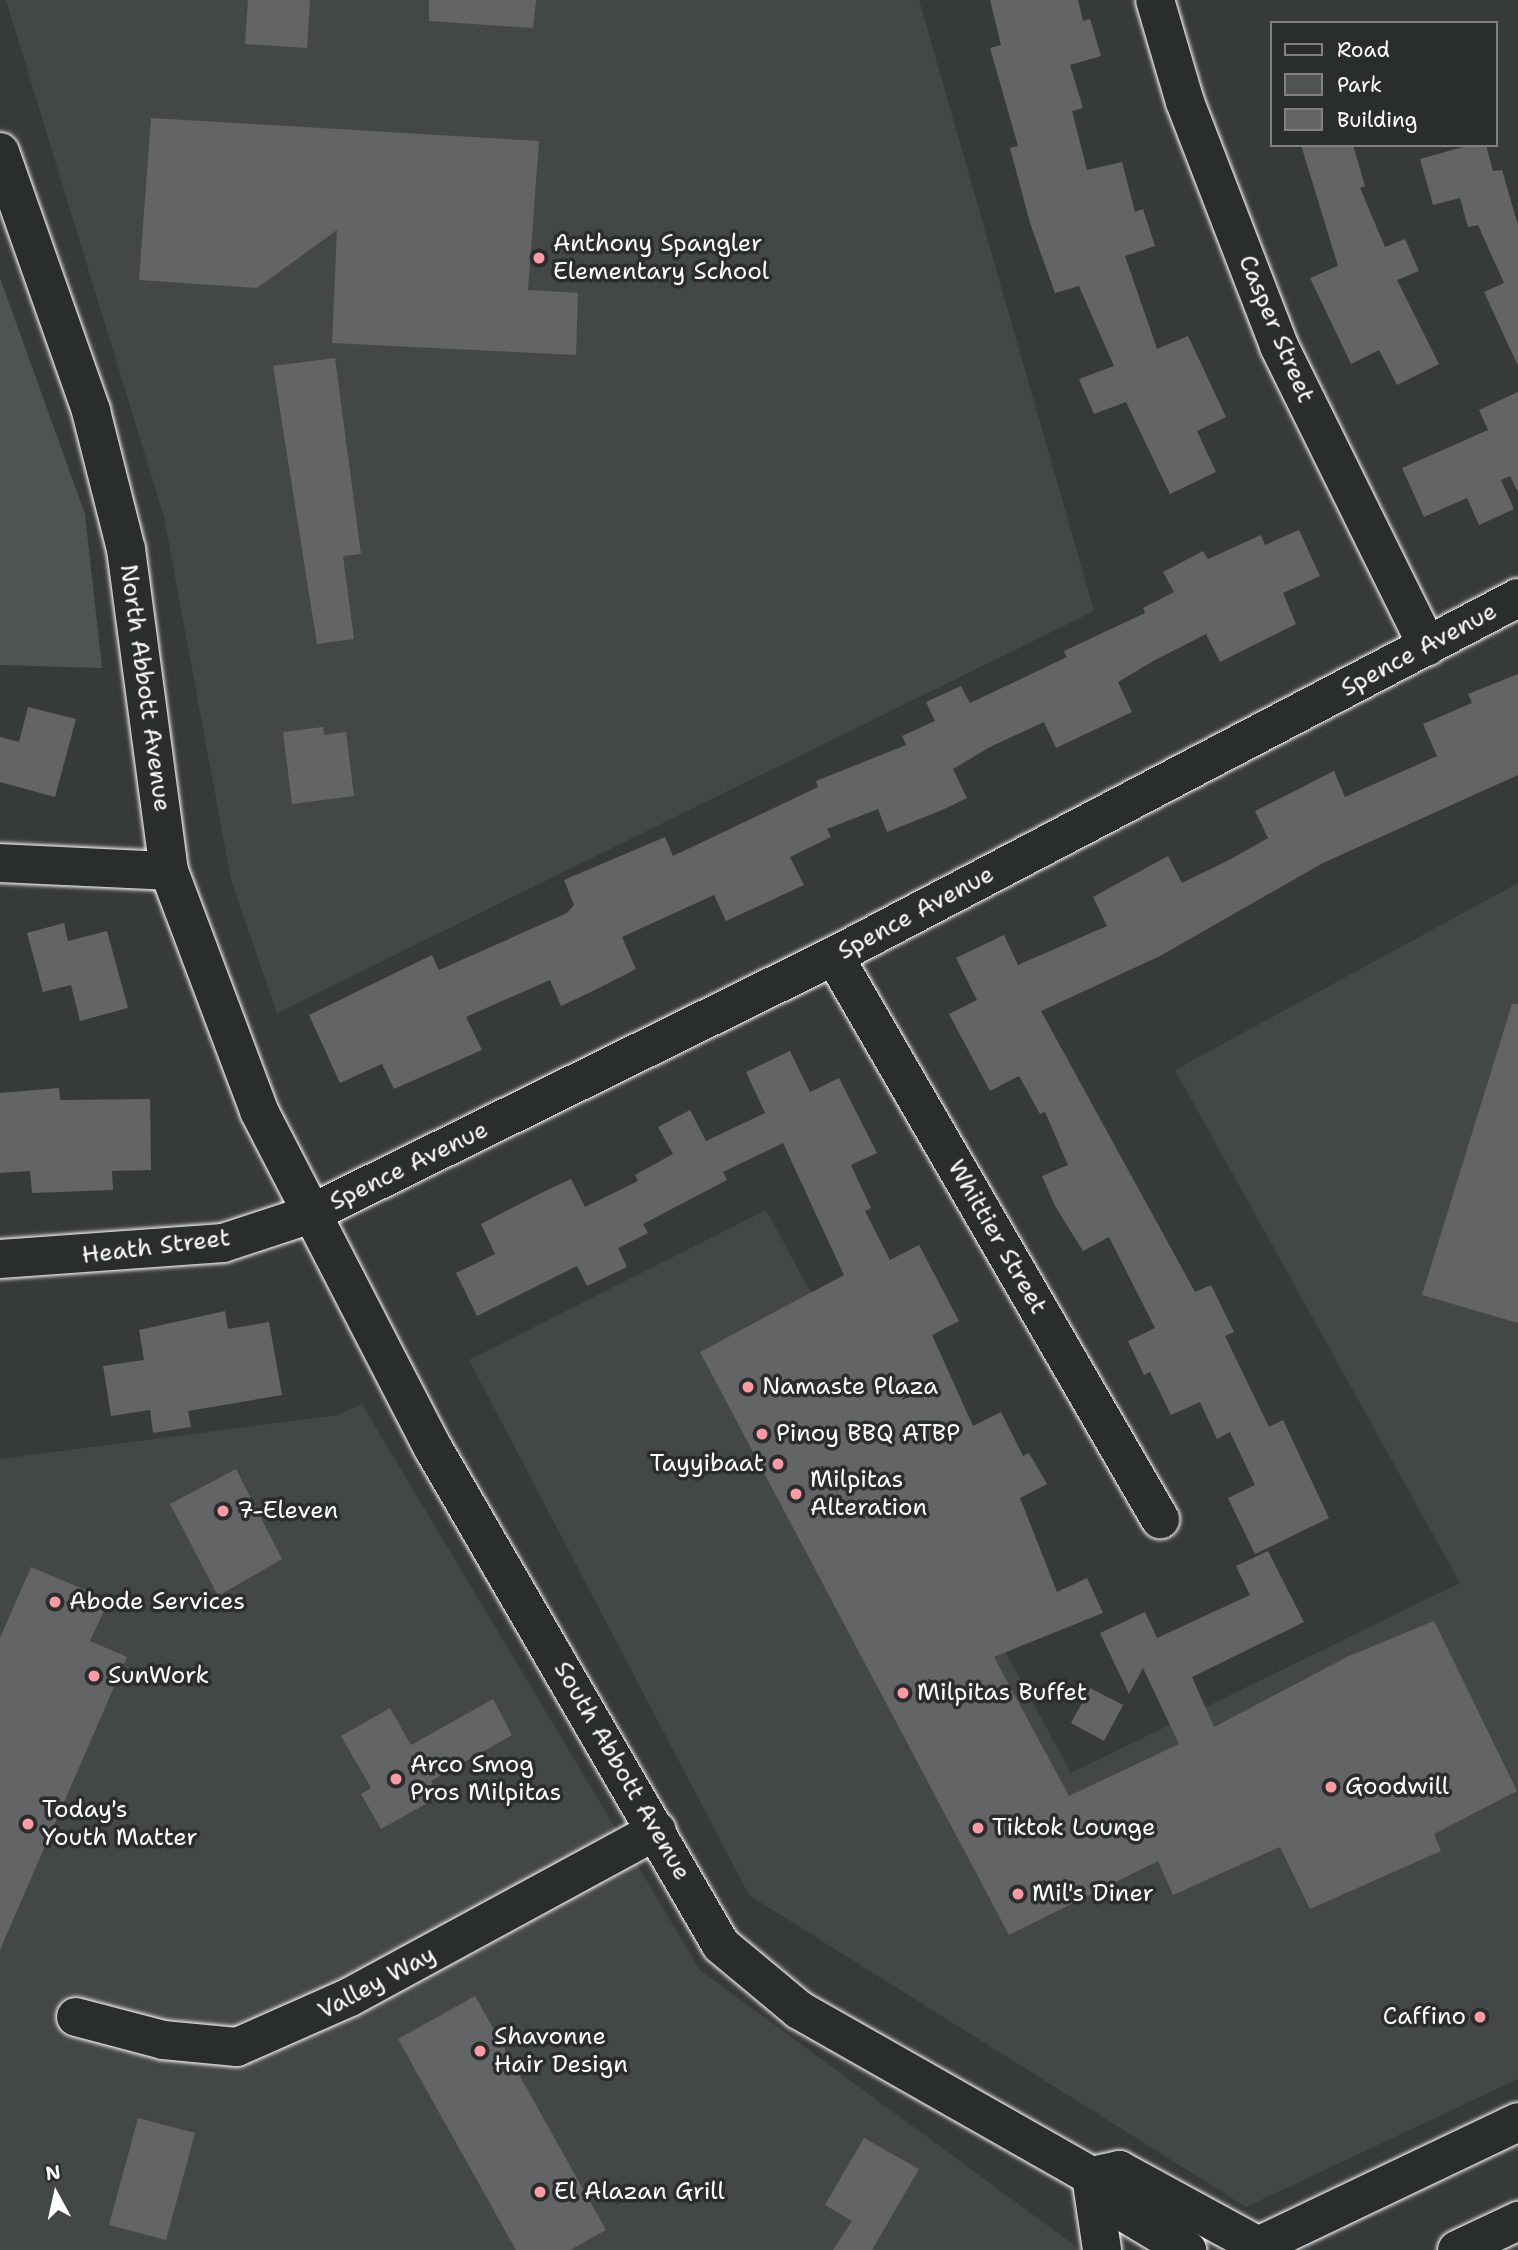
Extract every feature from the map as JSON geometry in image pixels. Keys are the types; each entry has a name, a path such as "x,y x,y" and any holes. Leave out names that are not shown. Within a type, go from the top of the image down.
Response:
{"main road":[{"name":"Casper Street","path":"1154,0 1185,102 1279,346 1427,646"},
{"name":"North Abbott Avenue","path":"0,152 91,411 126,549 169,871 258,1111 308,1215"},
{"name":"Spence Avenue","path":"308,1215 834,956 1518,598"},
{"path":"0,863 169,871"},
{"name":"Whittier Street","path":"834,956 1160,1519"},
{"name":"Heath Street","path":"0,1259 118,1255 223,1243 308,1215"},
{"name":"South Abbott Avenue","path":"308,1215 433,1448 657,1830 721,1945 799,2010 1091,2176 1105,2201 1187,2250"},
{"name":"Valley Way","path":"76,2017 163,2040 237,2047 350,1997 657,1830"},
{"path":"1102,2250 1091,2176 1119,2170 1258,2249 1518,2122"},
{"path":"1458,2250 1518,2221"}],"shaded area":[{"name":"Anthony Spangler Elementary School","path":"6,0 919,0 1094,611 277,1013 231,880 164,517"},
{"path":"1518,883 1518,2079 1246,2207 749,1895 469,1360 766,1210 1071,1773 1460,1583 1175,1070"},
{"path":"362,1404 700,1970 1081,2250 0,2250 0,1459 338,1415"}],"green space":[{"path":"0,278 85,514 102,668 0,665"}],"building":[{"path":"248,0 310,0 307,48 245,44"},
{"path":"429,0 536,0 533,28 429,21"},
{"path":"990,0 1078,0 1083,21 1090,19 1101,56 1070,65 1083,108 1072,111 1087,170 1122,162 1135,212 1143,209 1155,246 1125,256 1157,349 1188,336 1226,417 1197,431 1216,472 1170,494 1126,402 1094,414 1079,379 1114,366 1079,286 1055,293 1030,223 1010,148 1018,146 990,48 1001,45"},
{"path":"151,118 539,141 528,290 578,293 576,355 332,343 337,230 257,288 139,280"},
{"path":"1302,147 1354,147 1365,186 1360,188 1385,247 1405,239 1419,271 1397,280 1439,364 1397,385 1379,350 1351,364 1310,278 1338,266"},
{"path":"1463,147 1487,147 1493,171 1502,170 1518,225 1518,366 1484,292 1504,283 1478,225 1468,227 1460,198 1433,205 1420,159"},
{"path":"335,358 361,554 343,556 354,639 317,644 273,366"},
{"path":"1518,392 1518,492 1510,476 1501,480 1514,509 1479,525 1467,498 1424,517 1402,468 1488,430 1479,410"},
{"path":"1299,530 1320,576 1283,593 1296,624 1220,662 1206,634 1155,660 1118,682 1132,712 1056,748 1044,722 990,747 953,769 967,798 942,810 887,832 878,809 827,829 831,837 790,857 804,885 726,921 714,895 622,937 636,969 593,991 561,1006 550,980 466,1017 482,1050 394,1089 382,1064 340,1083 309,1015 432,955 439,970 567,913 574,905 564,880 665,837 673,856 818,787 816,781 906,745 902,736 935,721 926,702 961,686 970,703 1067,657 1064,651 1145,613 1143,608 1174,592 1163,572 1203,551 1208,559 1261,535 1265,545"},
{"path":"1518,674 1518,775 1323,863 1160,956 1041,1011 1195,1292 1211,1285 1234,1332 1225,1336 1269,1427 1283,1420 1329,1518 1255,1554 1228,1498 1255,1485 1230,1432 1217,1439 1200,1402 1171,1415 1150,1372 1144,1375 1128,1341 1155,1328 1109,1237 1083,1251 1055,1206 1042,1176 1068,1165 1045,1112 1040,1114 1019,1076 990,1091 949,1014 977,1000 956,958 1004,935 1018,965 1107,926 1093,897 1168,856 1182,883 1231,859 1268,838 1255,811 1334,771 1345,797 1437,756 1423,724 1472,703 1468,694"},
{"path":"28,707 76,719 55,797 0,782 0,737 19,742"},
{"path":"323,727 324,735 346,732 354,796 292,804 283,732"},
{"path":"64,923 68,941 107,931 128,1008 80,1021 71,985 43,992 27,933"},
{"path":"1512,1004 1518,1004 1518,1323 1422,1295"},
{"path":"790,1051 810,1092 839,1078 877,1153 851,1165 871,1208 865,1211 890,1260 919,1245 959,1321 932,1335 973,1426 1001,1412 1023,1456 1029,1453 1047,1484 1020,1498 1057,1592 1087,1578 1103,1613 994,1657 1069,1796 1179,1744 1143,1668 1129,1694 1100,1633 1145,1612 1157,1638 1250,1595 1236,1566 1268,1551 1304,1622 1192,1677 1214,1727 1349,1656 1434,1621 1517,1791 1434,1834 1441,1851 1310,1909 1280,1847 1173,1895 1158,1861 1009,1935 700,1352 844,1275 783,1143 723,1172 727,1180 643,1224 648,1233 618,1248 627,1267 587,1286 577,1266 477,1316 456,1273 495,1254 481,1224 541,1193 571,1179 585,1207 638,1181 635,1175 673,1154 658,1127 690,1110 706,1141 765,1113 746,1072"},
{"path":"59,1088 60,1100 150,1099 151,1170 112,1171 113,1190 32,1193 30,1171 0,1173 0,1093"},
{"path":"225,1311 228,1329 269,1322 282,1395 188,1411 191,1427 153,1433 150,1410 111,1416 103,1366 144,1360 139,1330"},
{"path":"236,1469 282,1559 218,1596 170,1504"},
{"path":"31,1567 109,1600 90,1641 127,1657 0,1950 0,1638"},
{"path":"1090,1688 1123,1705 1104,1741 1071,1723"},
{"path":"493,1699 512,1735 431,1781 440,1796 381,1829 361,1794 371,1788 341,1736 390,1708 411,1745"},
{"path":"475,1996 606,2230 570,2250 516,2250 398,2039"},
{"path":"138,2118 195,2133 166,2240 109,2225"},
{"path":"864,2138 919,2169 872,2250 833,2250 852,2221 825,2205"}],"place":[{"name":"Anthony Spangler Elementary School","path":"539,258"},
{"name":"Namaste Plaza","path":"748,1387"},
{"name":"Pinoy BBQ ATBP","path":"762,1434"},
{"name":"Tayyibaat","path":"778,1464"},
{"name":"Milpitas Alteration","path":"796,1494"},
{"name":"7-Eleven","path":"223,1511"},
{"name":"Abode Services","path":"55,1602"},
{"name":"SunWork","path":"94,1676"},
{"name":"Milpitas Buffet","path":"903,1693"},
{"name":"Arco Smog Pros Milpitas","path":"396,1779"},
{"name":"Goodwill","path":"1331,1787"},
{"name":"Today's Youth Matter","path":"28,1824"},
{"name":"Tiktok Lounge","path":"978,1828"},
{"name":"Mil's Diner","path":"1018,1894"},
{"name":"Caffino","path":"1480,2017"},
{"name":"Shavonne Hair Design","path":"480,2051"},
{"name":"El Alazan Grill","path":"540,2192"}]}
